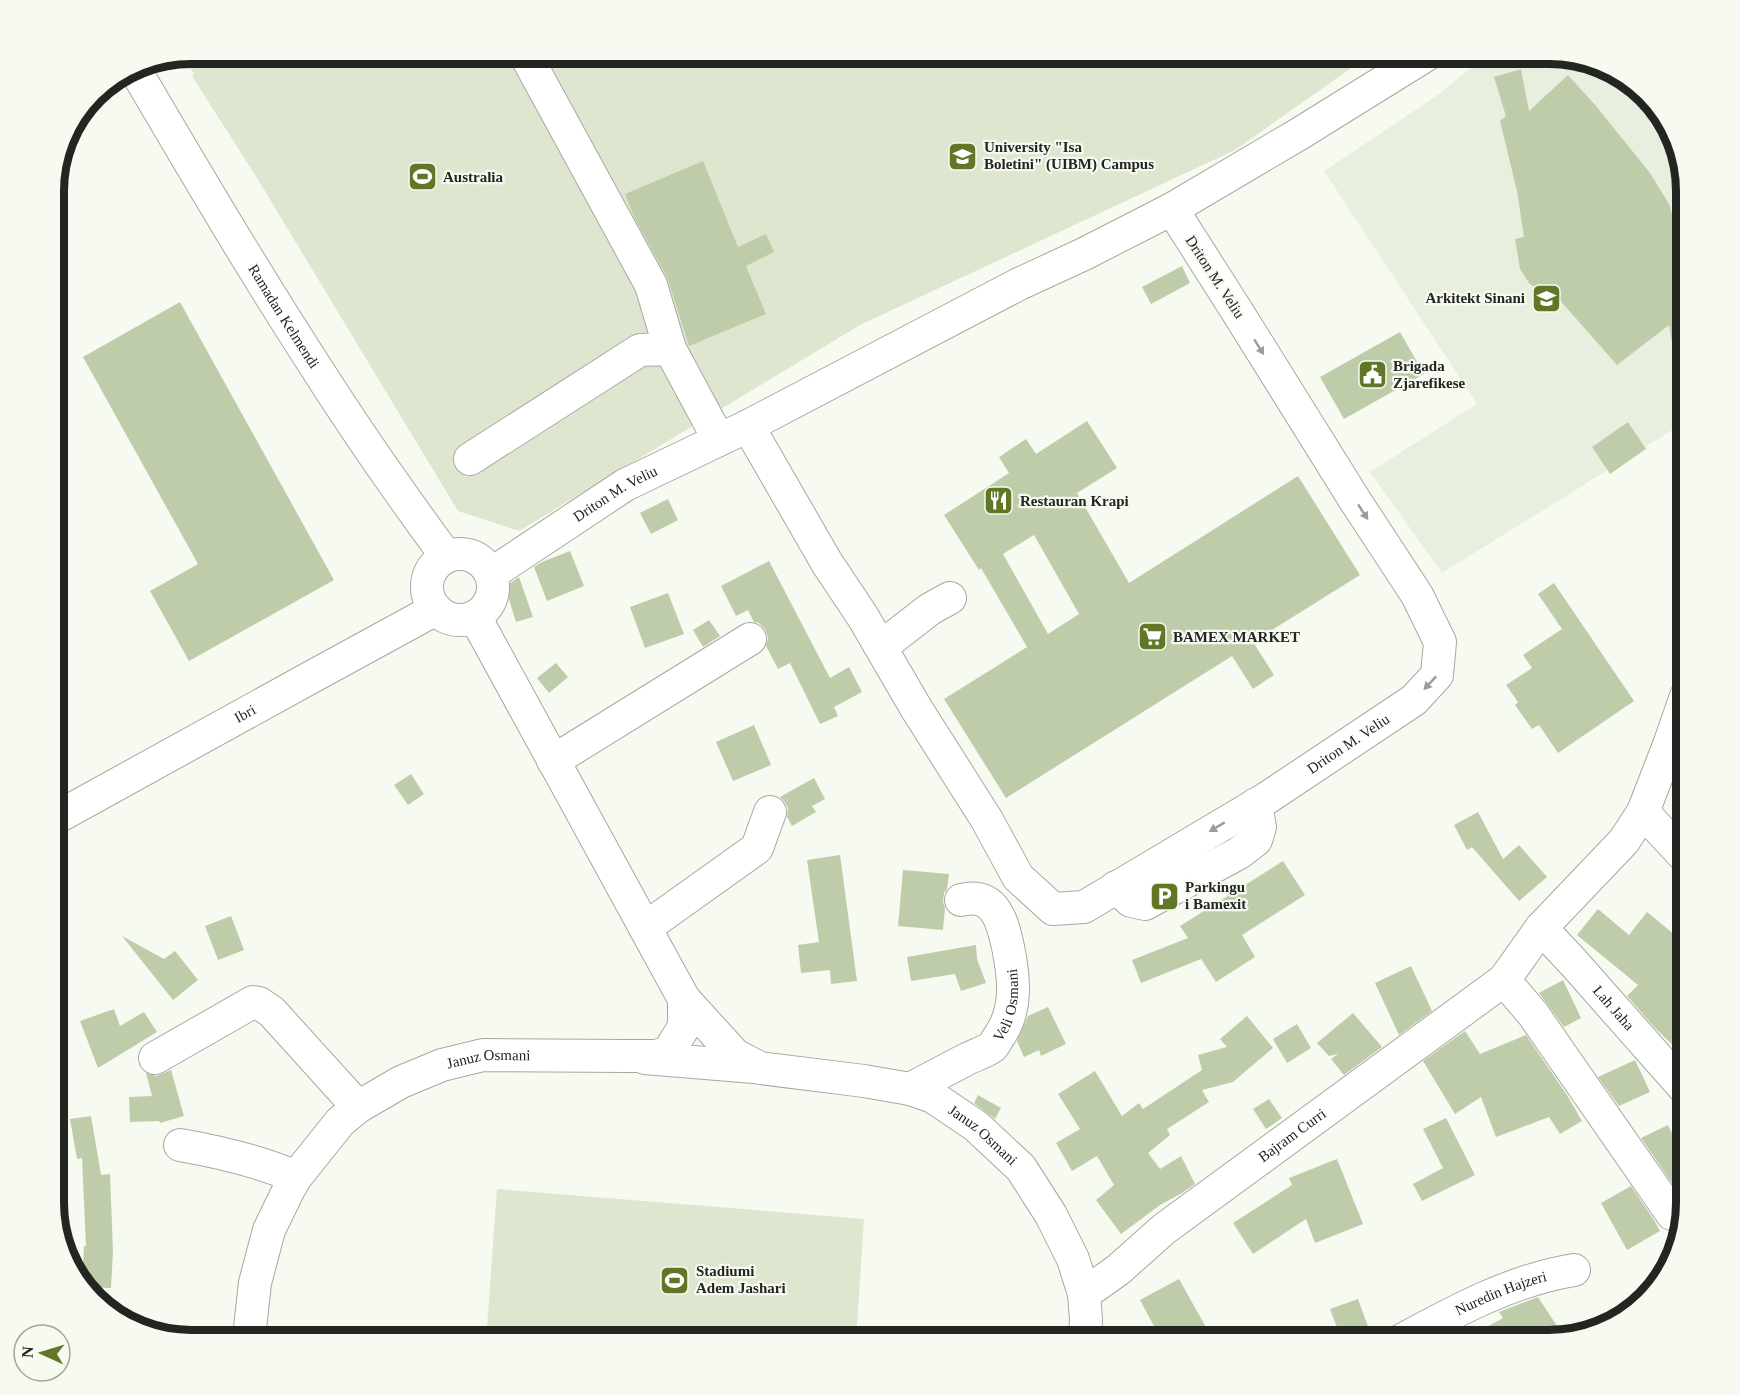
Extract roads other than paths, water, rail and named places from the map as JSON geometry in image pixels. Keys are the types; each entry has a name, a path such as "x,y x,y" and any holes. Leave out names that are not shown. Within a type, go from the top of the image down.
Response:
{"street":[{"name":"Driton M. Veliu","path":"491,574 626,485 748,426 1019,284 1172,209 1412,64"},
{"path":"531,65 651,285 670,349 719,440"},
{"name":"Ramadan Kelmendi","path":"139,76 319,372 393,483 446,556"},
{"name":"Driton M. Veliu","path":"748,426 827,563 863,617 916,708 987,820 1018,877 1053,909 1084,907 1256,804 1414,700 1437,675 1440,642 1417,595 1172,209"},
{"path":"470,459 640,350 670,349"},
{"path":"457,553 468,554 486,565 491,574 493,594 483,611 475,617 454,620 444,616 430,601 427,591 431,571 437,562 446,556 457,553"},
{"path":"881,647 930,609 950,598"},
{"name":"Ibri","path":"65,813 436,609"},
{"path":"475,617 684,999"},
{"path":"553,761 750,639"},
{"name":"Bajram Curri","path":"1084,1294 1118,1270 1164,1229 1504,980 1541,928 1624,841 1676,755"},
{"path":"645,928 757,848 770,812"},
{"path":"1643,812 1676,847"},
{"name":"Veli Osmani","path":"910,1089 992,1046 1005,1027 1010,1011 1014,993 1013,976 999,914 982,900 972,897 961,900"},
{"name":"Lah Jaha","path":"1541,928 1676,1079"},
{"path":"1504,980 1533,1014 1672,1214"},
{"name":"Januz Osmani","path":"684,999 735,1055 760,1068"},
{"name":"Januz Osmani","path":"250,1330 255,1283 268,1230 296,1177 340,1122 358,1107 401,1082 442,1065 483,1055 656,1056 669,1051 684,1027 684,999"},
{"path":"154,1058 253,1002 259,1003 272,1012 358,1107"},
{"name":"Januz Osmani","path":"629,1056 760,1068 864,1081 910,1089 933,1097 976,1126 1022,1168 1052,1215 1073,1259 1084,1294 1086,1330"},
{"path":"180,1145 253,1161 296,1177"},
{"name":"Nuredin Hajzeri","path":"1422,1330 1504,1288 1574,1270"}],"place":[{"name":"University \"Isa Boletini\" (UIBM) Campus","path":"963,156"},
{"name":"Australia","path":"422,177"},
{"name":"Arkitekt Sinani","path":"1546,298"},
{"name":"Brigada Zjarefikese","path":"1372,375"},
{"name":"Restauran Krapi","path":"999,501"},
{"name":"BAMEX MARKET","path":"1152,637"},
{"name":"Parkingu i Bamexit","path":"1164,896"},
{"name":"Stadiumi Adem Jashari","path":"675,1280"}]}
